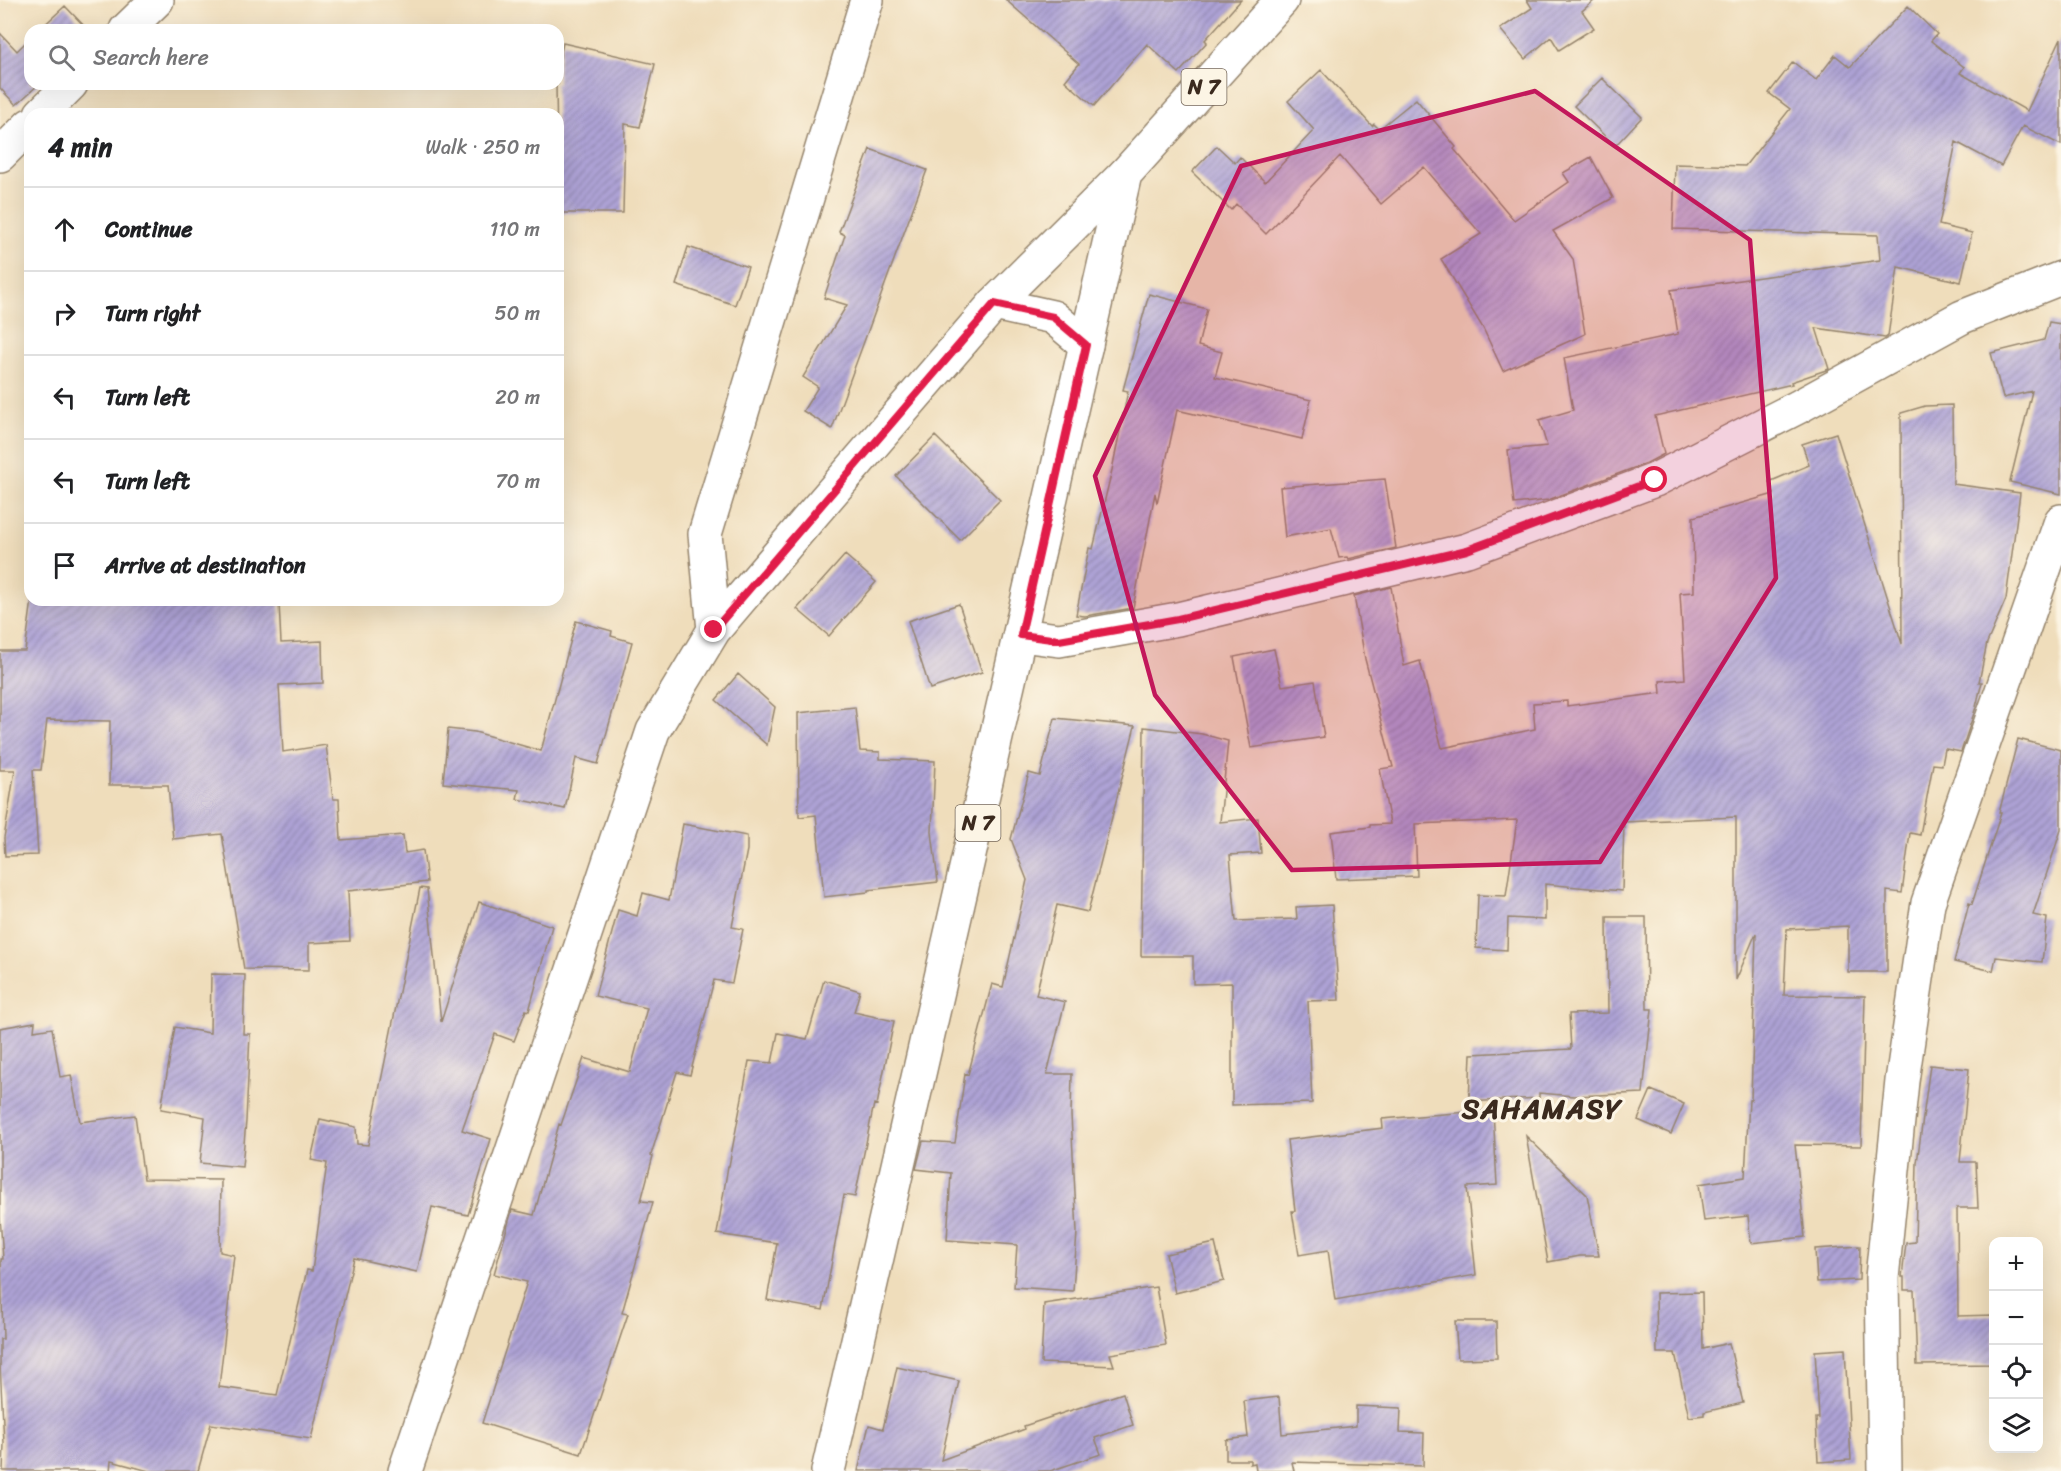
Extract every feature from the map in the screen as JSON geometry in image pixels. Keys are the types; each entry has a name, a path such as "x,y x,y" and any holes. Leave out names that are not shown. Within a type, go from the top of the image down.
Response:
{"street":[{"path":"132,24 157,0"},
{"path":"714,630 705,534 867,0"},
{"name":"N 7","path":"828,1471 1125,174 1282,0"},
{"path":"47,108 66,90"},
{"path":"0,154 24,131"},
{"path":"405,1471 653,731 714,630 994,304 1125,174"},
{"path":"1021,635 1059,640 1178,619 1467,550 1655,480 1798,406 1962,316 2061,278"},
{"path":"994,304 1053,317 1086,345"},
{"path":"1885,1471 1882,1278 1902,1081 1928,903 2061,521"}],"highlighted area":[{"path":"1535,91 1750,240 1776,578 1600,862 1292,870 1155,695 1095,476 1241,166"}],"building":[{"path":"1006,0 1241,0 1179,73 1147,44 1094,106 1065,81 1079,64"},
{"path":"1527,0 1595,0 1582,11 1594,28 1559,50 1551,37 1525,59 1500,29 1532,8"},
{"path":"65,6 82,24 46,24"},
{"path":"1908,6 1937,34 1931,41 1964,67 1960,73 2027,111 2061,38 2061,145 2023,126 2001,166 1956,142 1939,225 1972,233 1961,282 1898,267 1888,336 1885,338 1816,328 1829,369 1791,382 1792,384 1655,416 1664,454 1647,463 1548,500 1514,504 1508,450 1547,446 1539,420 1573,410 1564,358 1678,334 1671,290 1880,260 1878,235 1673,229 1675,164 1745,166 1790,109 1769,93 1793,62 1816,80 1835,55 1850,67"},
{"path":"0,33 17,51 24,44 24,90 32,90 16,105 0,88"},
{"path":"564,43 655,64 640,127 625,124 623,213 564,213 564,108 556,108 556,90 564,90"},
{"path":"1321,70 1372,126 1374,124 1379,129 1416,99 1456,147 1454,149 1514,220 1569,182 1563,173 1591,157 1613,198 1553,231 1573,259 1585,334 1503,371 1483,328 1441,259 1481,234 1424,167 1381,204 1340,156 1266,234 1236,204 1231,210 1192,172 1217,146 1235,163 1240,157 1265,182 1314,130 1288,101"},
{"path":"1602,78 1642,117 1615,146 1574,106"},
{"path":"870,149 927,170 832,429 803,411 818,387 803,377 847,305 824,298 845,235 839,232"},
{"path":"688,247 748,267 735,305 676,285"},
{"path":"1149,294 1207,309 1198,346 1222,352 1215,377 1311,400 1302,439 1177,410 1157,503 1155,493 1133,608 1085,616 1076,615 1089,548 1093,549 1112,470 1128,391 1123,390"},
{"path":"2049,322 2061,324 2061,494 2010,482 2032,391 2003,398 1991,353 2044,340"},
{"path":"1952,405 1953,484 2020,493 2006,599 1987,643 1979,682 1982,682 1961,752 1945,749 1942,765 1933,764 1920,835 1910,833 1902,893 1887,891 1887,972 1848,972 1848,926 1787,929 1784,995 1865,996 1861,1146 1795,1145 1805,1237 1751,1243 1748,1216 1704,1221 1699,1184 1745,1177 1749,1100 1751,1100 1756,933 1736,980 1736,817 1624,822 1622,891 1545,884 1545,920 1508,918 1507,950 1476,948 1478,895 1506,896 1517,820 1415,824 1417,876 1336,879 1331,832 1390,824 1380,769 1393,767 1365,659 1354,596 1391,587 1404,666 1420,661 1442,748 1535,729 1533,703 1567,701 1567,706 1661,693 1660,681 1685,679 1680,593 1694,592 1693,517 1774,494 1769,482 1809,465 1802,444 1836,433 1902,644 1901,413 1925,406"},
{"path":"935,436 1000,500 960,540 896,476"},
{"path":"1385,479 1396,548 1348,559 1347,557 1339,558 1331,528 1285,537 1280,487"},
{"path":"845,555 876,582 829,636 797,609"},
{"path":"959,604 982,672 930,689 908,621"},
{"path":"31,606 279,606 281,643 322,641 323,683 279,685 283,752 326,745 333,799 339,799 341,840 403,835 405,853 423,850 427,882 348,891 350,941 309,943 309,970 244,969 222,834 173,839 168,785 109,785 110,721 47,720 41,770 33,770 38,855 5,856 4,838 15,770 0,770 0,651 25,651"},
{"path":"576,621 612,631 611,636 632,642 598,764 576,758 565,809 517,799 519,790 443,783 448,729 475,732 541,751"},
{"path":"1274,649 1282,686 1315,681 1324,737 1251,748 1234,657"},
{"path":"738,674 775,707 767,745 716,700"},
{"path":"855,707 860,751 880,752 880,759 935,761 932,832 938,882 824,897 816,815 799,817 798,713"},
{"path":"1055,718 1135,726 1088,912 1057,905 1036,995 1065,1002 1047,1074 1072,1074 1071,1115 1077,1232 1073,1291 1014,1287 1017,1245 947,1240 951,1173 916,1169 923,1141 955,1143 965,1074 968,1075 992,984 1003,987 1027,880 1011,839 1029,773 1040,776"},
{"path":"1144,727 1202,734 1228,741 1220,822 1258,818 1261,853 1230,855 1236,921 1297,919 1296,907 1332,905 1339,1000 1308,1001 1312,1103 1232,1105 1232,983 1193,984 1193,956 1141,956"},
{"path":"2018,739 2061,750 2061,830 2033,915 2047,918 2042,962 1996,957 1993,971 1954,962 1969,903 1972,904 2001,813 1999,813"},
{"path":"683,824 747,836 747,850 732,927 743,929 732,983 714,980 690,1075 677,1072 651,1155 653,1156 641,1201 653,1202 622,1313 628,1314 581,1454 482,1423 527,1282 494,1274 512,1210 534,1215 559,1124 561,1125 584,1058 630,1072 647,1008 595,996 618,910 637,916 643,893 669,900"},
{"path":"420,888 427,889 441,1022 479,902 552,926 529,1011 526,1010 514,1041 495,1034 462,1130 491,1139 468,1215 432,1207 417,1272 354,1258 311,1439 211,1424 198,1471 149,1471 111,1461 110,1471 3,1471 0,1365 0,1339 3,1339 1,1259 3,1259 0,1217 0,1028 35,1022 34,1031 52,1028 60,1077 71,1075 80,1122 135,1115 144,1179 221,1180 220,1252 234,1255 219,1387 277,1395 307,1270 312,1271 327,1163 311,1160 320,1119 356,1127 357,1144 368,1145"},
{"path":"1607,917 1646,917 1647,1009 1652,1009 1643,1093 1574,1096 1539,1093 1539,1098 1469,1102 1471,1054 1571,1049 1569,1014 1608,1013"},
{"path":"211,974 245,975 243,1034 250,1034 242,1167 200,1163 205,1117 161,1109 175,1027 210,1033"},
{"path":"824,980 860,991 854,1012 894,1021 855,1197 844,1195 823,1310 767,1300 777,1243 717,1234 749,1061 772,1063 778,1033 807,1039"},
{"path":"1930,1065 1969,1069 1960,1162 1976,1162 1978,1208 1957,1208 1958,1316 1989,1315 1989,1364 1917,1365 1914,1290 1904,1290 1904,1277 1902,1277 1906,1243 1915,1242 1917,1163"},
{"path":"1651,1090 1684,1104 1671,1134 1638,1120"},
{"path":"1493,1110 1497,1185 1467,1187 1476,1275 1335,1300 1328,1250 1299,1255 1292,1211 1295,1211 1287,1140 1383,1128 1382,1119"},
{"path":"1526,1136 1587,1195 1599,1256 1580,1256 1548,1262"},
{"path":"1215,1243 1224,1281 1175,1293 1166,1254"},
{"path":"1860,1246 1859,1280 1817,1282 1815,1249"},
{"path":"1156,1287 1166,1345 1110,1354 1114,1366 1041,1363 1044,1304"},
{"path":"1702,1292 1703,1349 1729,1343 1743,1403 1704,1412 1704,1415 1689,1417 1675,1353 1657,1353 1656,1293"},
{"path":"1455,1321 1496,1321 1497,1358 1458,1359"},
{"path":"1845,1349 1851,1460 1818,1462 1816,1418 1819,1418 1815,1351"},
{"path":"897,1367 959,1381 941,1460 1025,1429 1024,1426 1123,1393 1133,1425 1095,1438 1101,1454 1050,1471 858,1471 869,1425 883,1429"},
{"path":"1279,1397 1282,1434 1356,1426 1356,1406 1401,1408 1400,1432 1424,1433 1423,1466 1292,1462 1294,1471 1256,1471 1255,1463 1250,1464 1250,1460 1226,1460 1226,1440 1248,1437 1244,1401"}],"district":[{"name":"SAHAMASY","path":"1542,1108"}],"route":[{"path":"714,630 994,304 1053,317 1086,345 1021,635 1059,640 1178,619 1467,550 1655,480"}]}
